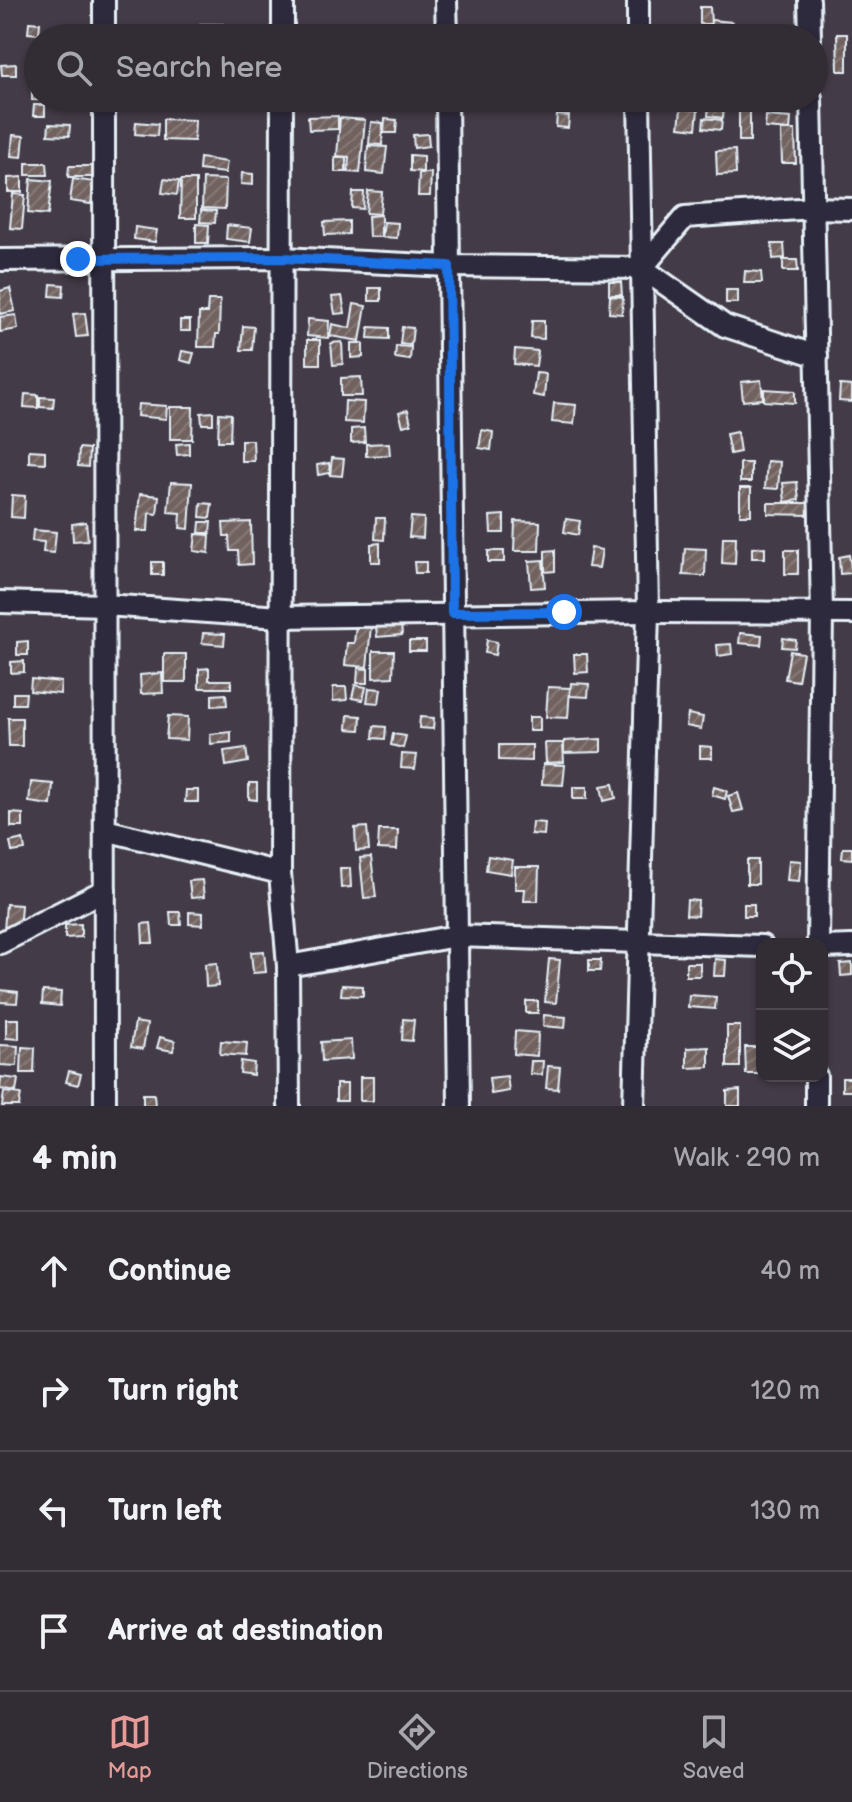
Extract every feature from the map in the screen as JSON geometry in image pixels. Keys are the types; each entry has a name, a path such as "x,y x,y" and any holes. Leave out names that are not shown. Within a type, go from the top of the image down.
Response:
{"street":[{"path":"104,0 104,24"},
{"path":"283,0 283,24"},
{"path":"446,0 447,24"},
{"path":"638,0 638,24"},
{"path":"809,0 810,24"},
{"path":"104,112 105,1106"},
{"path":"282,112 280,873 288,966 289,1106"},
{"path":"447,112 459,1106"},
{"path":"634,1106 648,612 639,112"},
{"path":"811,112 822,614 820,938"},
{"path":"642,268 685,217 813,208 852,209"},
{"path":"0,260 282,258 449,266 642,268 725,326 817,356"},
{"path":"0,602 105,605 280,617 452,613 852,613"},
{"path":"105,830 280,873"},
{"path":"0,943 105,890"},
{"path":"288,966 456,936 756,946"},
{"path":"828,946 852,946"},
{"path":"816,1082 816,1106"}],"building":[{"path":"700,7 710,7 711,24 700,24"},
{"path":"711,20 732,22 732,24 711,24"},
{"path":"837,34 847,34 847,71 838,71"},
{"path":"16,64 16,75 2,75 1,65"},
{"path":"33,112 45,112 45,116 33,116"},
{"path":"681,112 698,112 696,129 679,127"},
{"path":"708,112 723,112 723,118 708,116"},
{"path":"739,112 750,112 750,141 739,141"},
{"path":"557,115 569,116 568,128 556,127"},
{"path":"338,116 338,129 309,130 308,117"},
{"path":"766,116 791,118 790,130 765,128"},
{"path":"340,118 365,120 360,173 348,172 349,157 337,156"},
{"path":"704,118 722,120 721,130 703,128"},
{"path":"163,119 195,120 194,141 163,140"},
{"path":"385,119 397,120 396,133 384,133"},
{"path":"136,122 158,124 157,136 135,134"},
{"path":"371,122 383,123 382,145 369,144"},
{"path":"49,124 70,125 69,136 48,135"},
{"path":"781,130 795,130 796,163 782,163"},
{"path":"428,134 429,146 414,148 413,135"},
{"path":"13,135 24,136 22,157 11,156"},
{"path":"368,146 387,147 384,174 366,172"},
{"path":"735,150 736,174 717,175 716,151"},
{"path":"410,155 423,156 423,172 410,171"},
{"path":"200,158 227,162 225,173 199,170"},
{"path":"335,158 346,158 346,172 335,172"},
{"path":"26,163 47,163 48,175 26,175"},
{"path":"69,166 93,166 93,177 68,177"},
{"path":"242,173 253,174 253,185 241,184"},
{"path":"419,173 431,173 430,196 418,196"},
{"path":"22,177 22,192 8,192 8,178"},
{"path":"31,179 52,181 48,215 28,213"},
{"path":"73,179 94,182 91,204 70,201"},
{"path":"164,179 179,181 177,195 162,193"},
{"path":"203,179 226,180 225,209 202,208"},
{"path":"181,180 196,180 196,218 180,218"},
{"path":"368,191 382,192 380,214 366,213"},
{"path":"353,192 364,192 363,209 352,208"},
{"path":"13,194 25,195 22,229 10,228"},
{"path":"201,210 216,211 215,223 200,222"},
{"path":"381,215 381,237 369,237 368,216"},
{"path":"349,221 349,234 325,235 324,222"},
{"path":"384,222 398,223 397,238 382,237"},
{"path":"196,224 209,225 208,243 196,243"},
{"path":"227,225 252,228 250,242 226,239"},
{"path":"135,227 157,230 155,242 134,239"},
{"path":"772,244 784,244 785,258 773,259"},
{"path":"783,260 797,260 798,271 783,271"},
{"path":"745,271 761,272 762,283 744,283"},
{"path":"609,282 621,282 622,295 609,295"},
{"path":"51,284 64,285 63,297 50,296"},
{"path":"10,288 15,311 0,314 0,291"},
{"path":"369,288 381,288 381,301 369,301"},
{"path":"726,290 738,290 738,303 726,303"},
{"path":"342,296 345,313 335,314 332,297"},
{"path":"610,296 623,297 622,314 609,313"},
{"path":"208,300 220,300 219,334 216,334 215,347 198,347 199,313 207,313"},
{"path":"354,304 366,306 360,341 330,336 332,324 350,328"},
{"path":"85,313 88,336 76,337 73,314"},
{"path":"16,315 18,329 0,332 0,317"},
{"path":"308,319 329,321 328,338 307,336"},
{"path":"180,320 190,320 190,331 180,331"},
{"path":"532,321 544,321 544,339 531,338"},
{"path":"243,326 254,327 252,350 241,350"},
{"path":"369,327 389,328 389,339 368,338"},
{"path":"402,327 413,328 411,345 400,344"},
{"path":"307,340 320,340 320,364 307,364"},
{"path":"342,342 343,364 333,365 331,343"},
{"path":"351,343 363,343 363,357 351,358"},
{"path":"396,346 411,347 410,360 395,358"},
{"path":"515,349 538,351 536,366 514,364"},
{"path":"182,351 194,353 191,363 180,360"},
{"path":"536,373 546,374 544,397 533,395"},
{"path":"361,377 362,396 341,396 341,378"},
{"path":"761,380 763,399 743,401 741,382"},
{"path":"840,385 852,386 852,402 839,401"},
{"path":"764,389 795,391 795,403 764,401"},
{"path":"25,394 38,395 38,408 24,407"},
{"path":"40,397 54,398 53,408 40,407"},
{"path":"345,401 364,402 363,423 344,422"},
{"path":"554,403 576,405 574,424 552,422"},
{"path":"138,404 167,406 166,419 137,416"},
{"path":"170,407 193,407 192,439 170,439"},
{"path":"408,410 411,424 403,426 399,412"},
{"path":"213,412 213,424 202,424 201,413"},
{"path":"219,413 231,414 230,441 218,441"},
{"path":"364,428 365,442 351,443 351,429"},
{"path":"482,430 493,432 491,450 479,448"},
{"path":"737,432 740,452 730,454 726,434"},
{"path":"241,440 253,440 254,461 241,461"},
{"path":"189,443 189,454 177,455 176,444"},
{"path":"389,443 390,455 366,456 366,444"},
{"path":"79,448 89,449 88,467 78,466"},
{"path":"29,450 45,451 45,463 29,462"},
{"path":"332,458 344,459 342,476 330,475"},
{"path":"767,461 780,462 778,489 765,488"},
{"path":"329,463 330,473 318,475 317,465"},
{"path":"740,463 751,463 751,482 740,482"},
{"path":"171,482 192,483 189,529 180,528 181,513 168,512"},
{"path":"797,482 799,500 785,502 783,483"},
{"path":"740,488 751,488 751,515 740,515"},
{"path":"140,494 159,496 157,514 149,513 148,531 136,531"},
{"path":"12,495 25,496 24,518 11,517"},
{"path":"201,503 212,504 210,518 200,517"},
{"path":"768,503 809,503 809,515 768,514"},
{"path":"504,515 504,533 491,533 490,516"},
{"path":"411,517 424,518 423,538 409,537"},
{"path":"376,518 385,518 384,540 375,539"},
{"path":"566,519 580,521 578,535 564,532"},
{"path":"515,521 540,522 539,551 514,551"},
{"path":"86,522 88,540 73,541 72,524"},
{"path":"200,522 211,522 210,533 199,533"},
{"path":"251,522 252,564 239,565 238,551 230,551 229,536 224,536 223,523"},
{"path":"33,530 56,532 54,553 43,552 44,542 32,541"},
{"path":"196,534 210,535 209,553 194,551"},
{"path":"723,537 736,537 735,564 722,563"},
{"path":"380,543 380,562 371,562 371,544"},
{"path":"765,547 765,558 752,558 752,548"},
{"path":"591,548 602,550 599,568 588,567"},
{"path":"685,548 706,549 705,576 683,575"},
{"path":"555,550 555,571 545,572 545,551"},
{"path":"785,550 798,550 798,574 785,574"},
{"path":"488,551 504,551 504,562 488,562"},
{"path":"849,555 852,573 840,574 839,557"},
{"path":"543,560 545,587 531,588 529,561"},
{"path":"152,562 163,562 163,575 152,575"},
{"path":"414,562 426,562 426,573 415,573"},
{"path":"401,624 402,635 377,637 376,626"},
{"path":"356,625 371,626 367,667 345,665 347,643 354,643"},
{"path":"203,633 225,634 224,645 202,643"},
{"path":"740,633 762,635 761,645 739,643"},
{"path":"783,638 796,640 795,648 782,647"},
{"path":"487,640 497,642 495,655 485,653"},
{"path":"28,641 28,655 17,655 17,642"},
{"path":"409,641 426,641 426,651 409,651"},
{"path":"731,644 732,654 718,656 717,645"},
{"path":"373,651 394,651 393,677 373,678"},
{"path":"790,651 803,653 798,681 785,679"},
{"path":"164,654 186,654 186,682 164,682"},
{"path":"574,654 587,654 588,672 575,673"},
{"path":"24,661 24,672 11,673 11,662"},
{"path":"209,668 209,680 231,680 231,688 199,688 199,669"},
{"path":"358,668 368,669 368,683 357,683"},
{"path":"162,673 163,693 141,694 140,675"},
{"path":"31,679 61,682 60,694 30,691"},
{"path":"571,683 589,684 588,697 570,696"},
{"path":"355,685 366,687 363,700 352,698"},
{"path":"333,687 346,687 347,700 333,701"},
{"path":"548,687 570,688 568,718 546,717"},
{"path":"369,688 381,689 379,703 367,702"},
{"path":"13,693 26,693 25,704 13,704"},
{"path":"226,694 227,705 212,706 212,695"},
{"path":"688,714 703,717 701,729 686,726"},
{"path":"348,715 361,716 360,730 347,729"},
{"path":"168,716 188,717 187,740 166,739"},
{"path":"420,717 434,718 433,729 419,728"},
{"path":"529,717 540,717 540,731 529,731"},
{"path":"8,718 22,718 22,746 9,746"},
{"path":"374,726 386,727 385,739 373,738"},
{"path":"231,732 231,742 211,744 210,734"},
{"path":"393,734 406,736 403,748 391,745"},
{"path":"601,739 601,752 564,753 564,741"},
{"path":"545,743 563,743 564,762 546,763"},
{"path":"499,745 532,745 532,761 499,760"},
{"path":"700,746 712,747 712,758 700,758"},
{"path":"246,748 248,762 226,766 224,751"},
{"path":"402,754 417,755 415,769 401,768"},
{"path":"543,764 565,765 563,785 542,784"},
{"path":"31,782 53,784 51,805 29,802"},
{"path":"249,783 257,783 257,800 249,799"},
{"path":"613,784 616,798 604,801 601,786"},
{"path":"573,787 587,787 587,799 573,799"},
{"path":"714,787 727,791 725,799 712,795"},
{"path":"186,790 198,790 198,802 185,802"},
{"path":"738,793 743,810 733,812 728,796"},
{"path":"11,813 23,814 23,827 11,827"},
{"path":"532,822 545,823 544,835 531,834"},
{"path":"367,827 369,850 356,851 355,828"},
{"path":"379,830 398,830 397,850 378,849"},
{"path":"23,839 25,850 12,852 10,842"},
{"path":"843,848 852,848 852,859 842,858"},
{"path":"488,856 513,860 511,874 486,870"},
{"path":"371,857 376,897 364,898 360,858"},
{"path":"747,860 758,860 758,884 747,884"},
{"path":"789,860 801,861 799,881 787,880"},
{"path":"515,867 539,867 538,901 524,901 525,889 515,889"},
{"path":"340,868 350,868 351,887 341,888"},
{"path":"202,880 204,897 191,898 189,881"},
{"path":"687,900 698,901 697,916 686,915"},
{"path":"6,904 21,905 19,932 4,931"},
{"path":"744,904 754,904 754,916 744,916"},
{"path":"170,912 180,912 181,925 171,925"},
{"path":"189,912 203,913 203,925 189,924"},
{"path":"151,923 153,943 143,943 142,924"},
{"path":"81,924 81,937 65,938 65,925"},
{"path":"264,951 266,972 253,973 251,952"},
{"path":"549,959 560,960 556,1003 545,1002"},
{"path":"715,959 726,960 725,976 714,976"},
{"path":"589,960 601,960 600,971 589,971"},
{"path":"217,963 218,986 206,987 205,964"},
{"path":"686,963 700,963 700,976 686,976"},
{"path":"852,963 852,975 841,976 840,964"},
{"path":"342,985 363,986 363,996 341,995"},
{"path":"0,990 18,992 17,1003 0,1002"},
{"path":"43,991 61,992 60,1006 42,1004"},
{"path":"689,995 716,997 715,1009 688,1007"},
{"path":"526,1001 538,1001 538,1013 526,1013"},
{"path":"544,1015 566,1017 565,1028 543,1026"},
{"path":"6,1019 19,1019 19,1039 6,1038"},
{"path":"403,1019 414,1020 412,1041 402,1040"},
{"path":"135,1022 147,1024 143,1049 131,1047"},
{"path":"727,1026 740,1026 740,1067 727,1067"},
{"path":"515,1031 538,1033 537,1056 514,1054"},
{"path":"160,1037 175,1041 173,1051 157,1048"},
{"path":"351,1040 352,1059 322,1061 321,1042"},
{"path":"221,1041 247,1043 246,1056 220,1054"},
{"path":"0,1045 18,1046 17,1066 0,1065"},
{"path":"22,1047 35,1048 34,1073 21,1073"},
{"path":"709,1047 709,1067 687,1068 687,1048"},
{"path":"745,1047 756,1047 756,1074 746,1074"},
{"path":"241,1061 254,1063 253,1075 240,1073"},
{"path":"531,1061 543,1061 542,1075 530,1074"},
{"path":"548,1066 560,1067 558,1089 546,1088"},
{"path":"69,1071 81,1074 78,1085 66,1082"},
{"path":"507,1076 509,1091 491,1094 489,1078"},
{"path":"1,1077 18,1079 16,1092 0,1089"},
{"path":"360,1077 373,1077 373,1101 360,1101"},
{"path":"842,1078 852,1078 852,1091 842,1091"},
{"path":"336,1084 347,1084 347,1101 336,1101"},
{"path":"740,1090 740,1106 727,1106 727,1091"},
{"path":"4,1092 21,1094 19,1106 2,1106"},
{"path":"143,1094 154,1094 155,1106 143,1106"}],"route":[{"path":"78,259 282,258 449,266 452,613 564,612"}]}
